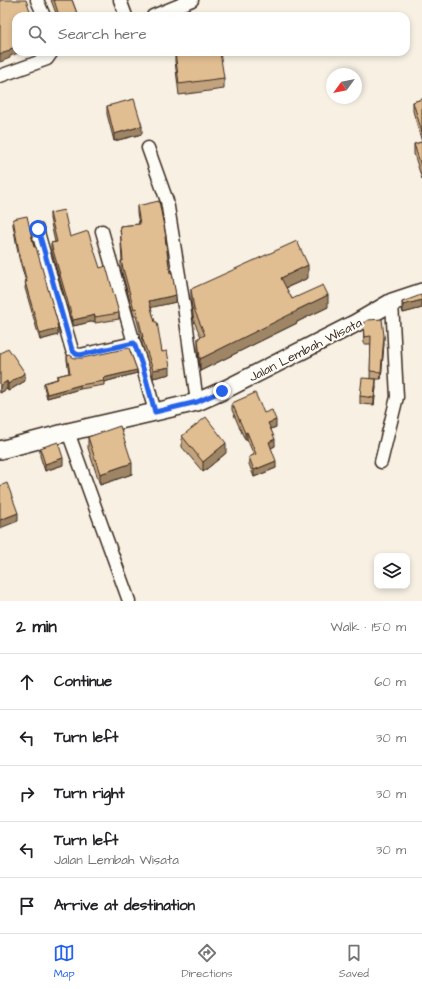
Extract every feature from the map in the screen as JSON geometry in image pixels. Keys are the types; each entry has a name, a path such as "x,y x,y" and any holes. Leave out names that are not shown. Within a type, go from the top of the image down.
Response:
{"street":[{"path":"37,0 42,12"},
{"path":"120,0 124,12"},
{"path":"164,12 192,0"},
{"path":"0,76 47,59 49,56"},
{"path":"148,148 167,201 183,299 197,402"},
{"path":"38,229 72,350 76,354 80,355 134,343"},
{"path":"102,231 155,412"},
{"name":"Jalan Lembah Wisata","path":"0,450 68,432 197,402 222,391 356,323 392,302 422,292"},
{"path":"381,462 397,397 392,302"},
{"path":"68,432 128,601"}],"building":[{"path":"0,0 26,0 30,12 12,12 12,48 10,49 10,51 0,54"},
{"path":"54,0 72,0 76,12 58,12"},
{"path":"176,56 221,56 224,78 179,84"},
{"path":"134,99 142,126 114,134 107,106"},
{"path":"422,99 422,132 413,102"},
{"path":"422,142 422,169 414,144"},
{"path":"159,201 166,237 170,273 172,273 176,295 149,301 155,322 157,322 162,352 167,351 170,367 153,370 142,337 136,308 134,309 121,261 123,261 120,226 140,224 137,206"},
{"path":"64,210 70,237 88,231 100,268 106,266 119,313 95,317 95,315 73,320 51,243 57,242 50,213"},
{"path":"27,216 34,247 36,247 58,324 58,329 40,334 25,282 27,282 19,252 13,219"},
{"path":"297,241 308,265 281,278 292,299 323,285 328,295 200,359 198,338 205,335 194,309 191,289"},
{"path":"421,295 422,300 403,305 402,302"},
{"path":"382,319 384,336 381,372 370,371 371,336 364,337 363,323 368,320"},
{"path":"8,348 25,373 8,384 7,381 0,386 0,354"},
{"path":"129,348 137,370 103,378 104,381 80,385 47,394 44,383 58,379 57,376 70,373 67,356 70,355 74,358 82,358"},
{"path":"362,378 376,379 374,398 360,396"},
{"path":"255,393 264,413 272,410 276,420 268,423 275,439 269,442 276,461 254,470 249,457 256,454 247,432 245,433 232,403"},
{"path":"206,417 226,443 203,462 182,436"},
{"path":"120,426 132,463 100,474 88,437"},
{"path":"58,442 63,458 45,464 40,448"},
{"path":"7,483 18,513 0,520 0,486"}],"route":[{"path":"38,229 72,350 76,354 80,355 134,343 143,368 155,412 197,402 222,391"}]}
